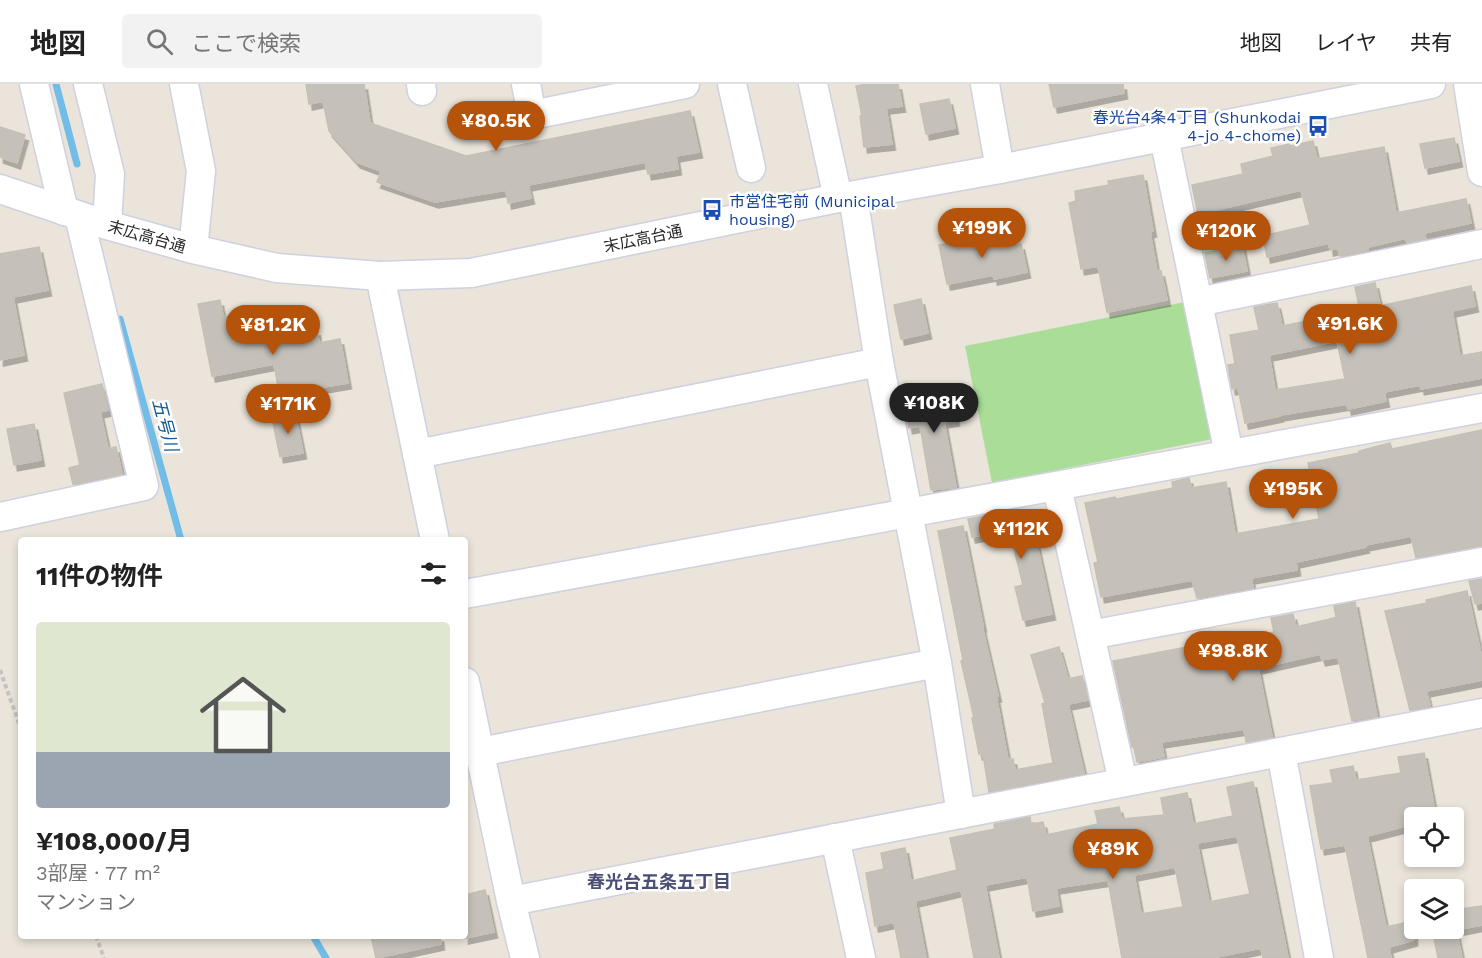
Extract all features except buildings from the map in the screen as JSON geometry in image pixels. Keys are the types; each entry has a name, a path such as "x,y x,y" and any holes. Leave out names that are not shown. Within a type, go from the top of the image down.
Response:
{"street":[{"path":"0,517 144,486 34,84"},
{"path":"88,84 110,174 107,225"},
{"path":"184,84 201,171 193,249"},
{"path":"526,84 532,115 685,84"},
{"path":"732,84 751,168"},
{"path":"813,84 845,197 879,362 937,663 961,814"},
{"path":"985,84 1000,170"},
{"name":"末広高台通","path":"0,189 107,225 193,249 277,268 380,276 471,273 845,197 1000,170 1431,84"},
{"path":"1467,84 1482,172"},
{"path":"1164,137 1229,453"},
{"path":"1198,302 1482,244"},
{"path":"380,276 434,537"},
{"path":"417,454 879,362"},
{"path":"468,593 1482,408"},
{"path":"1057,487 1123,782"},
{"path":"1090,635 1482,562"},
{"path":"480,752 937,663"},
{"path":"468,695 511,902 525,958"},
{"path":"511,902 1482,713"},
{"path":"1281,752 1319,958"},
{"path":"835,838 861,958"}],"path":[{"path":"0,670 18,721"},
{"path":"97,939 104,958"}],"green space":[{"path":"1185,302 1213,439 992,483 965,346"}],"waterway":[{"name":"五号川","path":"56,84 77,164"},
{"name":"五号川","path":"120,319 180,537"},
{"name":"五号川","path":"315,939 326,958"}],"place":[{"name":"春光台4条4丁目 (Shunkodai 4-jo 4-chome)","path":"1318,126"},
{"name":"市営住宅前 (Municipal housing)","path":"712,210"}],"district":[{"name":"春光台五条五丁目","path":"659,882"}]}
